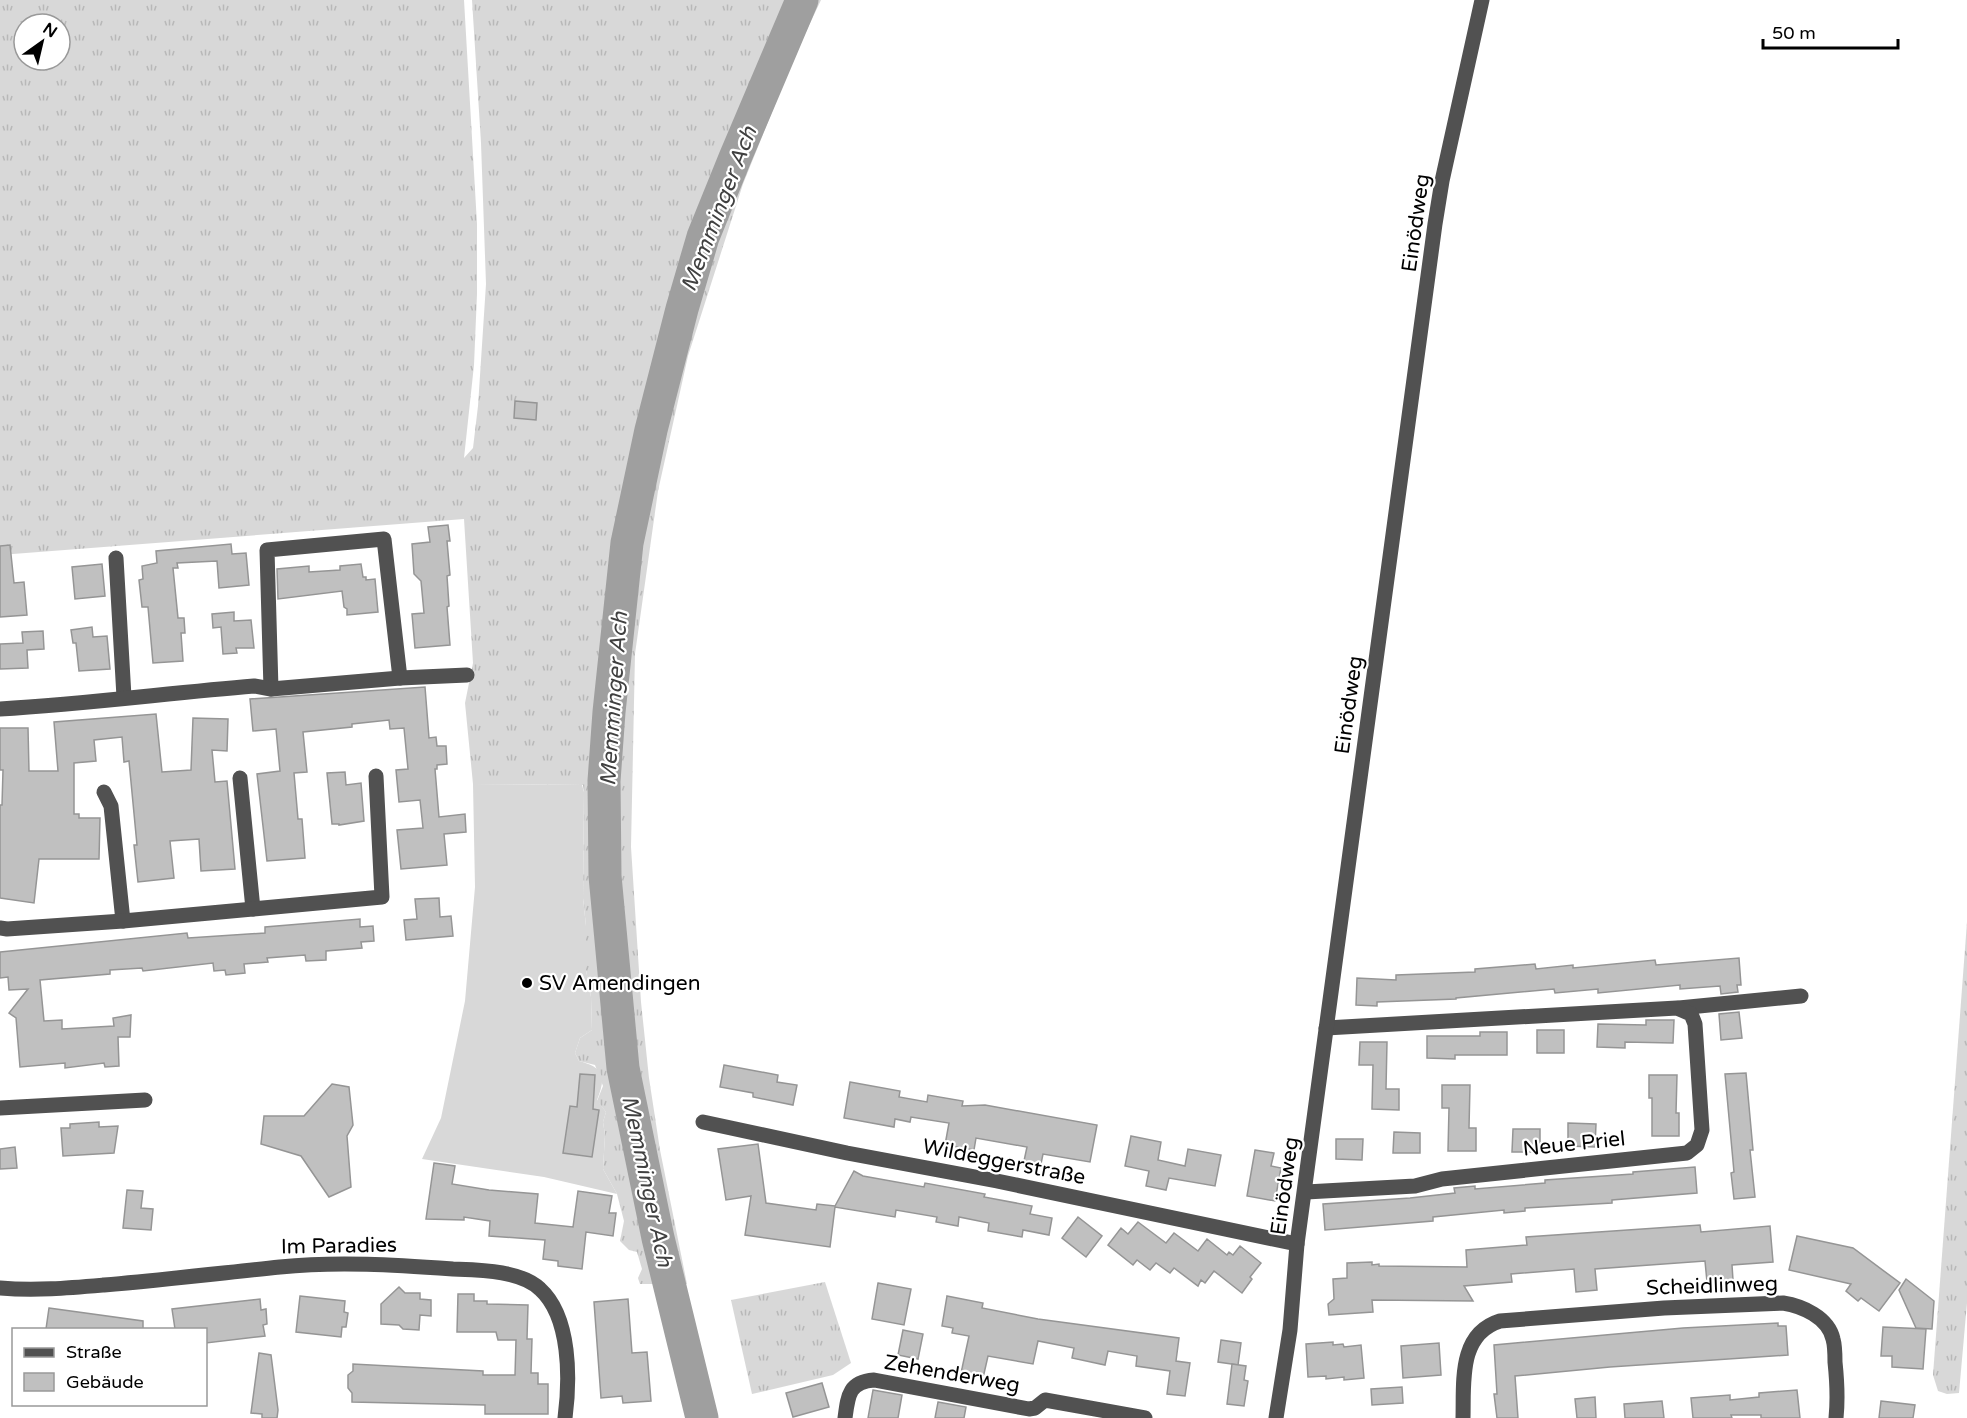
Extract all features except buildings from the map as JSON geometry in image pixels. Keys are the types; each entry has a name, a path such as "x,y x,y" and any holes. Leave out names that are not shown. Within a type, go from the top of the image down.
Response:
{"street":[{"name":"Einödweg","path":"1276,1418 1290,1330 1297,1244 1306,1192 1326,1028 1435,224 1442,181 1482,0"},
{"path":"271,689 267,550 384,539 400,678"},
{"path":"116,558 124,697"},
{"path":"0,709 87,704 124,697 254,686 271,689 467,675"},
{"path":"0,928 123,921 382,897 376,776"},
{"path":"240,778 253,909"},
{"path":"104,792 111,806 123,921"},
{"path":"1326,1028 1677,1008 1801,996"},
{"name":"Neue Priel","path":"1306,1192 1415,1186 1442,1179 1687,1153 1696,1145 1702,1130 1695,1024 1691,1014 1677,1008"},
{"path":"0,1108 145,1100"},
{"name":"Wildeggerstraße","path":"703,1122 1297,1244"},
{"name":"Im Paradies","path":"0,1288 32,1291 283,1266 381,1264 506,1274 525,1280 539,1288 550,1301 560,1323 569,1368 565,1418"},
{"name":"Scheidlinweg","path":"1463,1418 1466,1356 1472,1343 1489,1324 1500,1321 1664,1308 1782,1303 1796,1305 1820,1319 1833,1338 1837,1373 1836,1418"},
{"name":"Zehenderweg","path":"845,1418 854,1385 861,1381 874,1380 1029,1409 1045,1401 1145,1418"}],"green space":[{"path":"0,0 464,0 477,224 477,294 474,365 464,458 473,448 486,284 481,143 472,0 821,0 795,55 743,184 688,356 658,491 635,654 631,847 641,1002 660,1150 687,1284 640,1284 638,1278 642,1269 637,1252 629,1250 620,1241 624,1221 617,1194 603,1169 605,1135 603,1122 606,1112 597,1101 603,1086 595,1065 579,1061 575,1053 580,1038 592,1030 591,997 586,970 586,926 583,898 583,785 473,784 465,703 473,663 464,519 0,555"},
{"name":"SV Amendingen","path":"473,784 582,785 584,792 583,898 586,926 586,970 591,997 592,1030 580,1038 575,1053 579,1061 594,1067 601,1074 602,1085 597,1100 606,1112 603,1122 605,1135 603,1169 617,1194 544,1177 422,1159 441,1118 465,1001 475,887"},
{"path":"1967,922 1967,1303 1959,1393 1947,1394 1938,1391 1933,1375"},
{"path":"825,1282 851,1363 833,1375 752,1394 731,1300"}],"waterway":[{"name":"Memminger Ach","path":"702,1418 658,1238 623,1068 605,876 604,781 627,543 651,430 703,237 802,0"}],"place":[{"name":"SV Amendingen","path":"527,983"}]}
